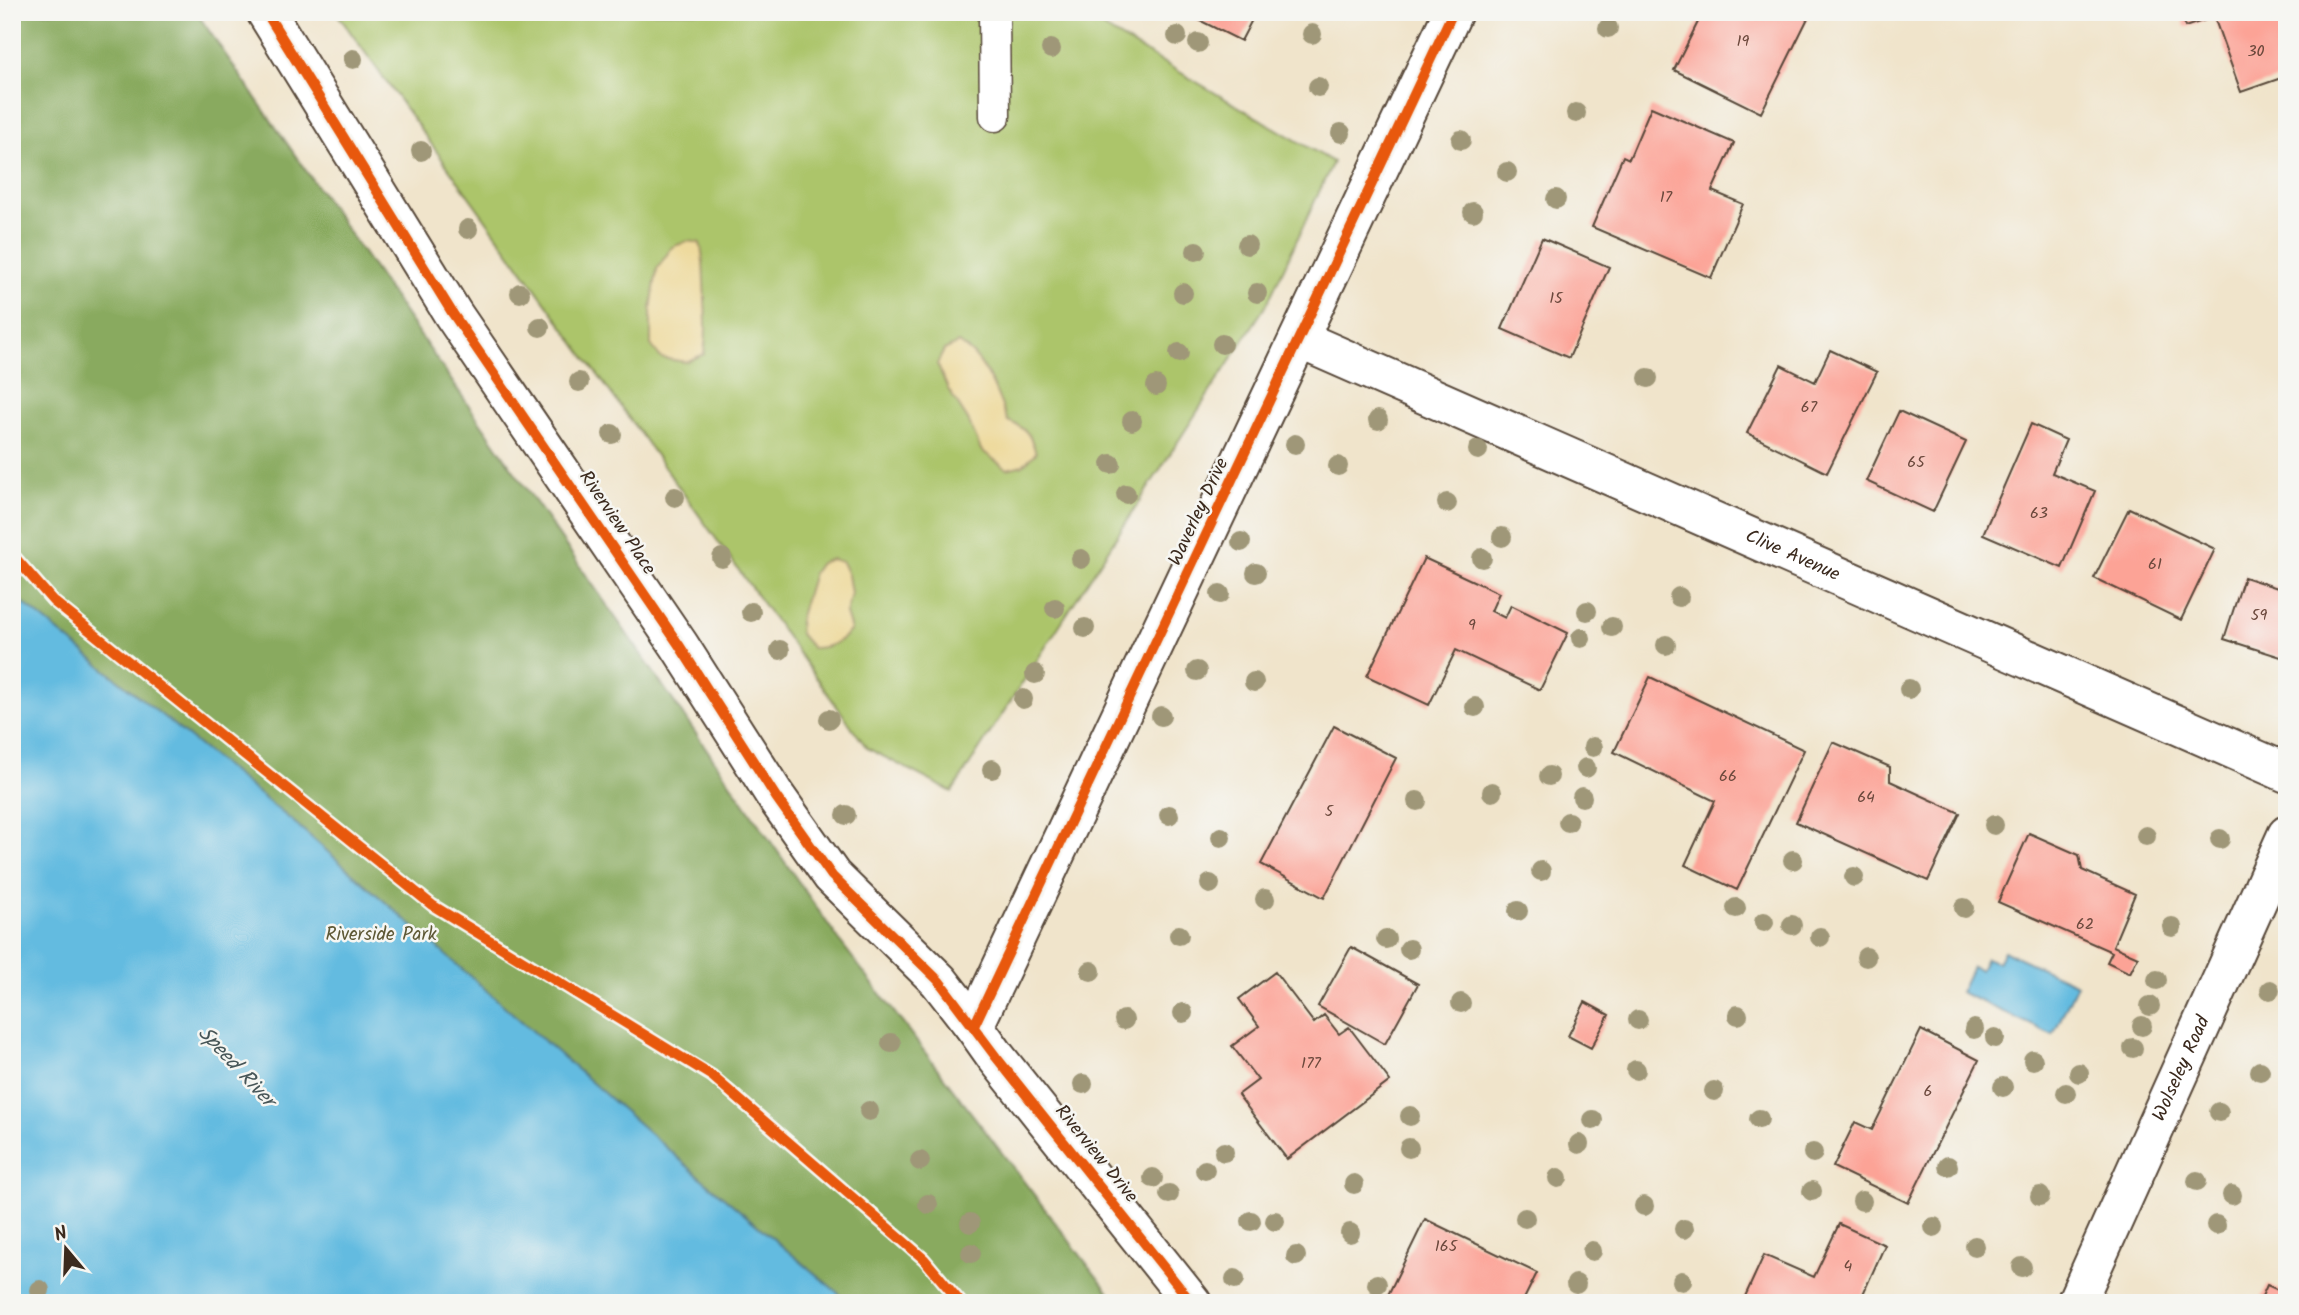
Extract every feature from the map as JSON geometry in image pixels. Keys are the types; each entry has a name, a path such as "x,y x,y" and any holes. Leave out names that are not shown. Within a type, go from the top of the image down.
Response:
{"street":[{"name":"Riverview Place","path":"266,12 453,314 679,645 800,831 832,876 939,981 974,1026"},
{"name":"Waverley Drive","path":"974,1026 1454,12"},
{"name":"Clive Avenue","path":"1299,339 2287,772"},
{"name":"Wolseley Road","path":"2076,1303 2287,835"},
{"name":"Riverview Drive","path":"974,1026 1192,1303"}],"lane":[{"path":"994,12 995,116"}],"green space":[{"name":"Riverside Park","path":"12,12 196,12 839,940 1117,1303 850,1303 702,1179 296,824 12,594"},
{"path":"336,12 1077,12 1333,162 1268,302 952,792 867,748"}],"sand":[{"path":"688,241 700,243 706,326 704,354 686,362 661,358 651,345 651,309 657,269 672,247"},
{"path":"958,343 976,357 983,367 1008,421 1024,429 1030,436 1036,453 1023,465 1007,469 981,450 968,420 948,389 937,364 944,350"},
{"path":"831,559 842,562 848,575 851,593 846,614 851,630 834,644 812,648 800,634 799,620 813,573 820,563"}],"water":[{"name":"Speed River","path":"12,594 296,824 702,1179 850,1303 23,1303 12,1293"},
{"path":"2004,951 2077,984 2053,1035 1960,992 1972,967 1980,970 1986,958 1998,963"}],"building":[{"path":"1183,12 1256,12 1241,41"},
{"path":"1703,12 1811,12 1761,113 1674,70"},
{"path":"2180,12 2287,12 2287,76 2241,92 2214,17 2185,27"},
{"path":"1651,107 1734,143 1712,191 1743,204 1711,278 1592,227 1623,156 1629,159"},
{"path":"1542,238 1609,267 1569,358 1502,329"},
{"path":"1830,350 1877,372 1827,473 1747,433 1781,365 1815,382"},
{"path":"1899,411 1966,442 1933,512 1866,481"},
{"path":"2031,424 2066,440 2052,473 2095,491 2062,568 1983,534"},
{"path":"2129,508 2215,549 2181,620 2094,578"},
{"path":"1424,558 1499,593 1491,611 1505,618 1511,605 1568,633 1540,690 1456,650 1429,705 1367,676"},
{"path":"2244,577 2287,591 2287,659 2224,639"},
{"path":"1650,677 1804,750 1737,890 1685,865 1715,801 1614,752"},
{"path":"1334,726 1396,758 1324,898 1261,864"},
{"path":"1833,742 1890,767 1890,781 1960,813 1928,881 1796,822"},
{"path":"2029,833 2079,855 2082,870 2135,894 2113,946 2138,957 2130,973 2107,962 2112,952 1998,902"},
{"path":"1351,947 1418,984 1385,1044 1318,1006"},
{"path":"1275,972 1314,1023 1324,1015 1339,1034 1349,1027 1390,1081 1287,1159 1238,1095 1258,1080 1232,1046 1259,1026 1239,999"},
{"path":"1585,1002 1609,1015 1591,1048 1568,1036"},
{"path":"1921,1030 1979,1060 1908,1203 1833,1167 1855,1122 1872,1130"},
{"path":"1425,1219 1537,1273 1522,1303 1385,1301"},
{"path":"1839,1224 1885,1245 1859,1303 1742,1303 1764,1255 1814,1277"},
{"path":"2267,1285 2287,1294 2287,1303 2259,1303"}],"cycle path":[{"path":"266,12 453,314 679,645 776,797 832,876 939,981 996,1057 1192,1303"},
{"path":"974,1026 1453,12"},
{"path":"12,554 53,601 432,905 712,1076 924,1259 961,1303"}]}
